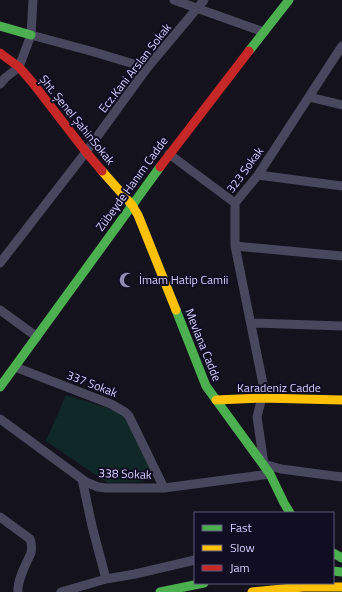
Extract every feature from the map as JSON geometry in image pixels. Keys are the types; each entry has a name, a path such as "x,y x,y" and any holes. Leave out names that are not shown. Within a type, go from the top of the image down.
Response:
{"main road":[{"name":"Zübeyde Hanım Cadde","path":"1,384 37,337 169,154 289,0"},
{"path":"0,26 31,35"},
{"name":"Şht. Şenel ŞahinSokak","path":"0,53 19,67 86,152 132,205"},
{"name":"Mevlana Cadde","path":"132,205 138,215 206,386 264,464 289,512"},
{"name":"Karadeniz Cadde","path":"216,400 262,398 342,400"},
{"name":"Mevlana Cadde","path":"284,503 285,512"},
{"path":"160,592 199,584"},
{"path":"252,592 279,591 303,587 342,587"}],"street":[{"path":"0,84 19,67 31,35 33,0"},
{"path":"174,0 264,32"},
{"name":"Ecz.Kani Arslan Sokak","path":"1,259 86,152 147,68 204,0"},
{"path":"31,35 147,68"},
{"name":"323 Sokak","path":"264,464 257,417 264,389 235,246 235,203 258,175 342,46"},
{"path":"309,97 342,105"},
{"path":"169,154 235,203"},
{"path":"258,175 342,186"},
{"path":"235,246 342,256"},
{"path":"0,310 37,337"},
{"path":"251,323 342,326"},
{"name":"337 Sokak","path":"15,367 111,404 125,412 129,416 164,488"},
{"name":"338 Sokak","path":"0,419 86,482 98,487 164,488 270,474"},
{"path":"264,464 282,469 342,477"},
{"path":"82,479 92,526 106,579"},
{"path":"0,516 32,542 31,553 20,578 18,592"},
{"path":"61,592 106,579 194,560"}],"green space":[{"path":"66,395 114,410 125,417 150,468 150,473 143,482 107,483 46,441"}],"traffic: fast":[{"path":"249,51 289,0"},
{"path":"0,26 31,35"},
{"path":"0,387 160,167"},
{"path":"176,310 206,386 270,474 289,512"},
{"path":"334,554 342,558"},
{"path":"334,571 342,572"},
{"path":"160,592 199,584"}],"traffic: slow":[{"path":"102,171 132,205 138,215 176,310"},
{"path":"216,400 262,398 342,400"},
{"path":"252,592 303,587 342,587"}],"traffic: jam":[{"path":"160,167 249,51"},
{"path":"0,53 19,67 32,82 102,171"}],"place":[{"name":"İmam Hatip Camii","path":"127,280"}]}
